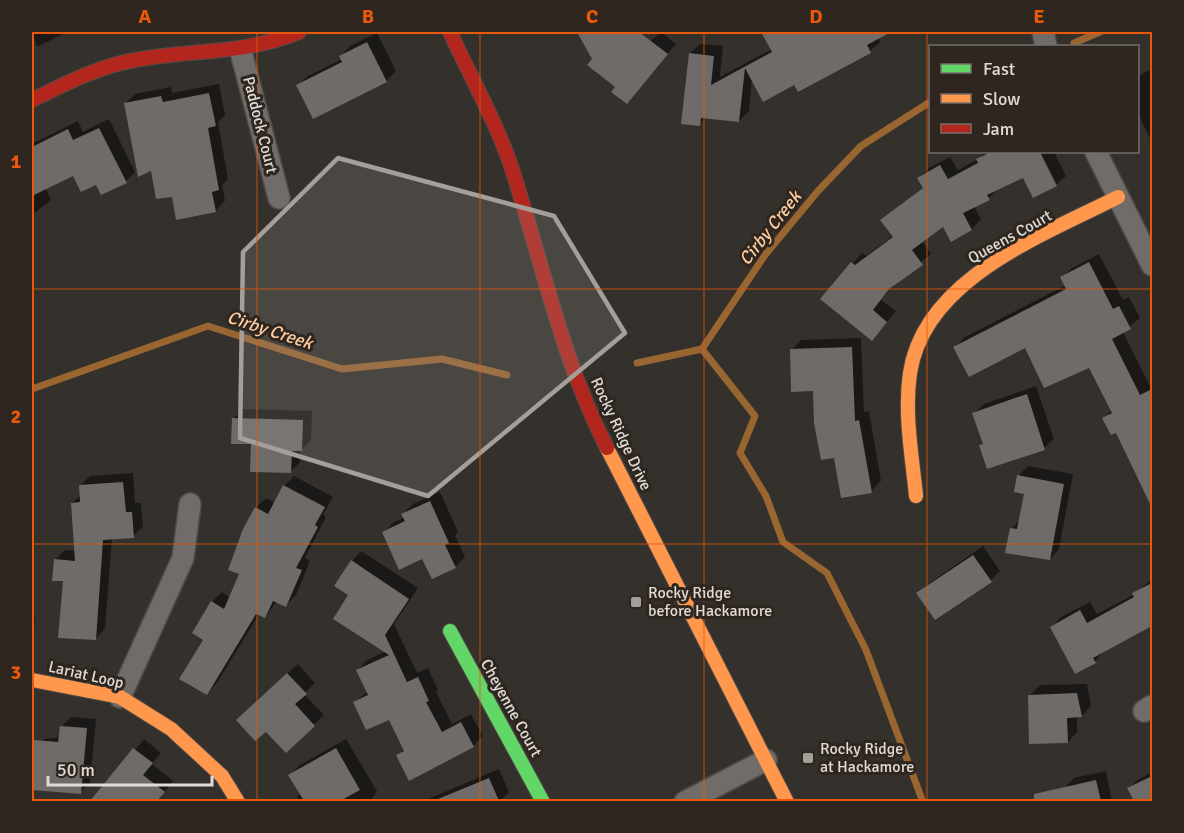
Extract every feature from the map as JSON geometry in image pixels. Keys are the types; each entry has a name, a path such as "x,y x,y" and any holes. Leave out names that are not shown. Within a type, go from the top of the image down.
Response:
{"street":[{"path":"32,100 84,75 122,62 241,52 299,32"},
{"name":"Rocky Ridge Drive","path":"450,32 511,166 567,352 591,417 787,801"},
{"name":"Paddock Court","path":"241,52 279,198"},
{"path":"1096,153 1152,265"},
{"name":"Queens Court","path":"916,496 908,394 914,354 933,314 972,277 1118,198"},
{"path":"120,697 183,558 190,504"},
{"name":"Cheyenne Court","path":"450,631 543,801"},
{"name":"Lariat Loop","path":"32,680 120,697 171,729 222,776 238,801"},
{"path":"685,801 766,760"}],"highlighted area":[{"path":"338,158 554,216 625,333 428,496 240,438 243,252"}],"building":[{"path":"577,32 639,32 668,54 627,104 611,92 615,87 587,65 592,59"},
{"path":"761,32 891,32 867,45 871,53 798,92 794,85 763,102 745,68 739,122 701,118 700,126 681,124 689,53 714,56 711,85 772,52"},
{"path":"367,42 387,82 313,119 296,85 342,62 339,56"},
{"path":"209,93 216,126 208,128 219,190 212,192 216,212 176,220 172,197 156,199 151,171 138,177 124,103 161,96 163,102"},
{"path":"99,128 127,183 101,195 96,185 81,192 73,176 32,196 32,147 68,129 73,140"},
{"path":"989,153 1040,153 1057,186 1033,198 1023,178 987,195 990,200 963,213 972,230 951,242 943,227 912,250 923,265 889,289 873,310 887,322 872,341 820,299 851,262 855,265 893,237 880,220 923,188 917,178 940,165 948,179 978,163 976,159"},
{"path":"1089,262 1113,309 1119,306 1131,329 1112,339 1140,395 1152,389 1152,508 1116,433 1111,435 1102,418 1112,413 1089,368 1044,388 1025,348 969,377 953,347 1066,289 1060,277"},
{"path":"852,347 855,421 859,420 872,493 841,498 834,458 821,460 814,423 813,391 791,392 790,349"},
{"path":"1027,394 1045,450 987,469 979,445 983,444 972,413"},
{"path":"232,418 303,420 302,451 292,451 291,473 250,472 251,444 231,444"},
{"path":"1017,475 1064,484 1050,560 1005,553 1010,528 1017,529 1024,494 1014,492"},
{"path":"123,482 126,512 132,512 134,538 103,540 96,640 58,638 63,581 52,581 54,559 75,561 71,503 80,502 79,485"},
{"path":"283,485 325,507 315,525 318,527 296,568 302,570 286,607 273,601 265,618 256,614 207,695 179,679 203,640 192,633 211,601 224,609 239,574 228,570 243,529 255,507 268,514"},
{"path":"430,501 449,543 445,545 456,568 432,579 422,559 399,570 382,532 405,521 401,514"},
{"path":"973,555 992,582 935,620 916,593"},
{"path":"351,560 409,599 385,635 407,682 418,677 429,701 426,702 442,732 461,722 474,747 409,781 396,755 404,751 389,720 366,730 353,702 368,695 356,670 389,655 333,619 348,595 334,586"},
{"path":"1152,583 1152,632 1150,627 1093,658 1096,663 1075,674 1050,627 1080,610 1087,623 1134,597 1132,593"},
{"path":"287,673 307,694 295,704 315,726 286,753 266,732 255,741 236,720"},
{"path":"1077,693 1082,717 1067,718 1068,743 1029,744 1028,695"},
{"path":"60,726 87,728 81,794 32,790 34,740 58,742"},
{"path":"133,748 153,763 143,775 165,792 157,801 90,801"},
{"path":"336,748 360,790 340,801 304,801 288,775"},
{"path":"1152,776 1152,801 1134,801 1127,788"},
{"path":"489,778 499,801 433,801"},
{"path":"1096,780 1101,801 1034,801 1034,794"}],"waterway":[{"name":"Cirby Creek","path":"1074,43 1100,32"},
{"name":"Cirby Creek","path":"637,363 702,349 765,255 818,191 861,146 929,103"},
{"name":"Cirby Creek","path":"32,389 208,326 342,369 442,359 507,375"},
{"path":"702,349 755,416 740,453 766,496 783,542 827,573 866,650 923,802"}],"traffic: fast":[{"path":"450,631 543,802"}],"traffic: slow":[{"path":"916,496 908,419 908,388 920,340 938,311 962,286 991,264 1056,227 1118,197"},
{"path":"607,448 787,802"},
{"path":"32,680 120,697 171,729 222,776 238,802"}],"traffic: jam":[{"path":"32,100 82,76 122,63 258,45 299,32"},
{"path":"450,32 506,152 565,346 591,415 607,448"}],"place":[{"name":"Rocky Ridge before Hackamore","path":"636,602"},
{"name":"Rocky Ridge at Hackamore","path":"808,758"}]}
